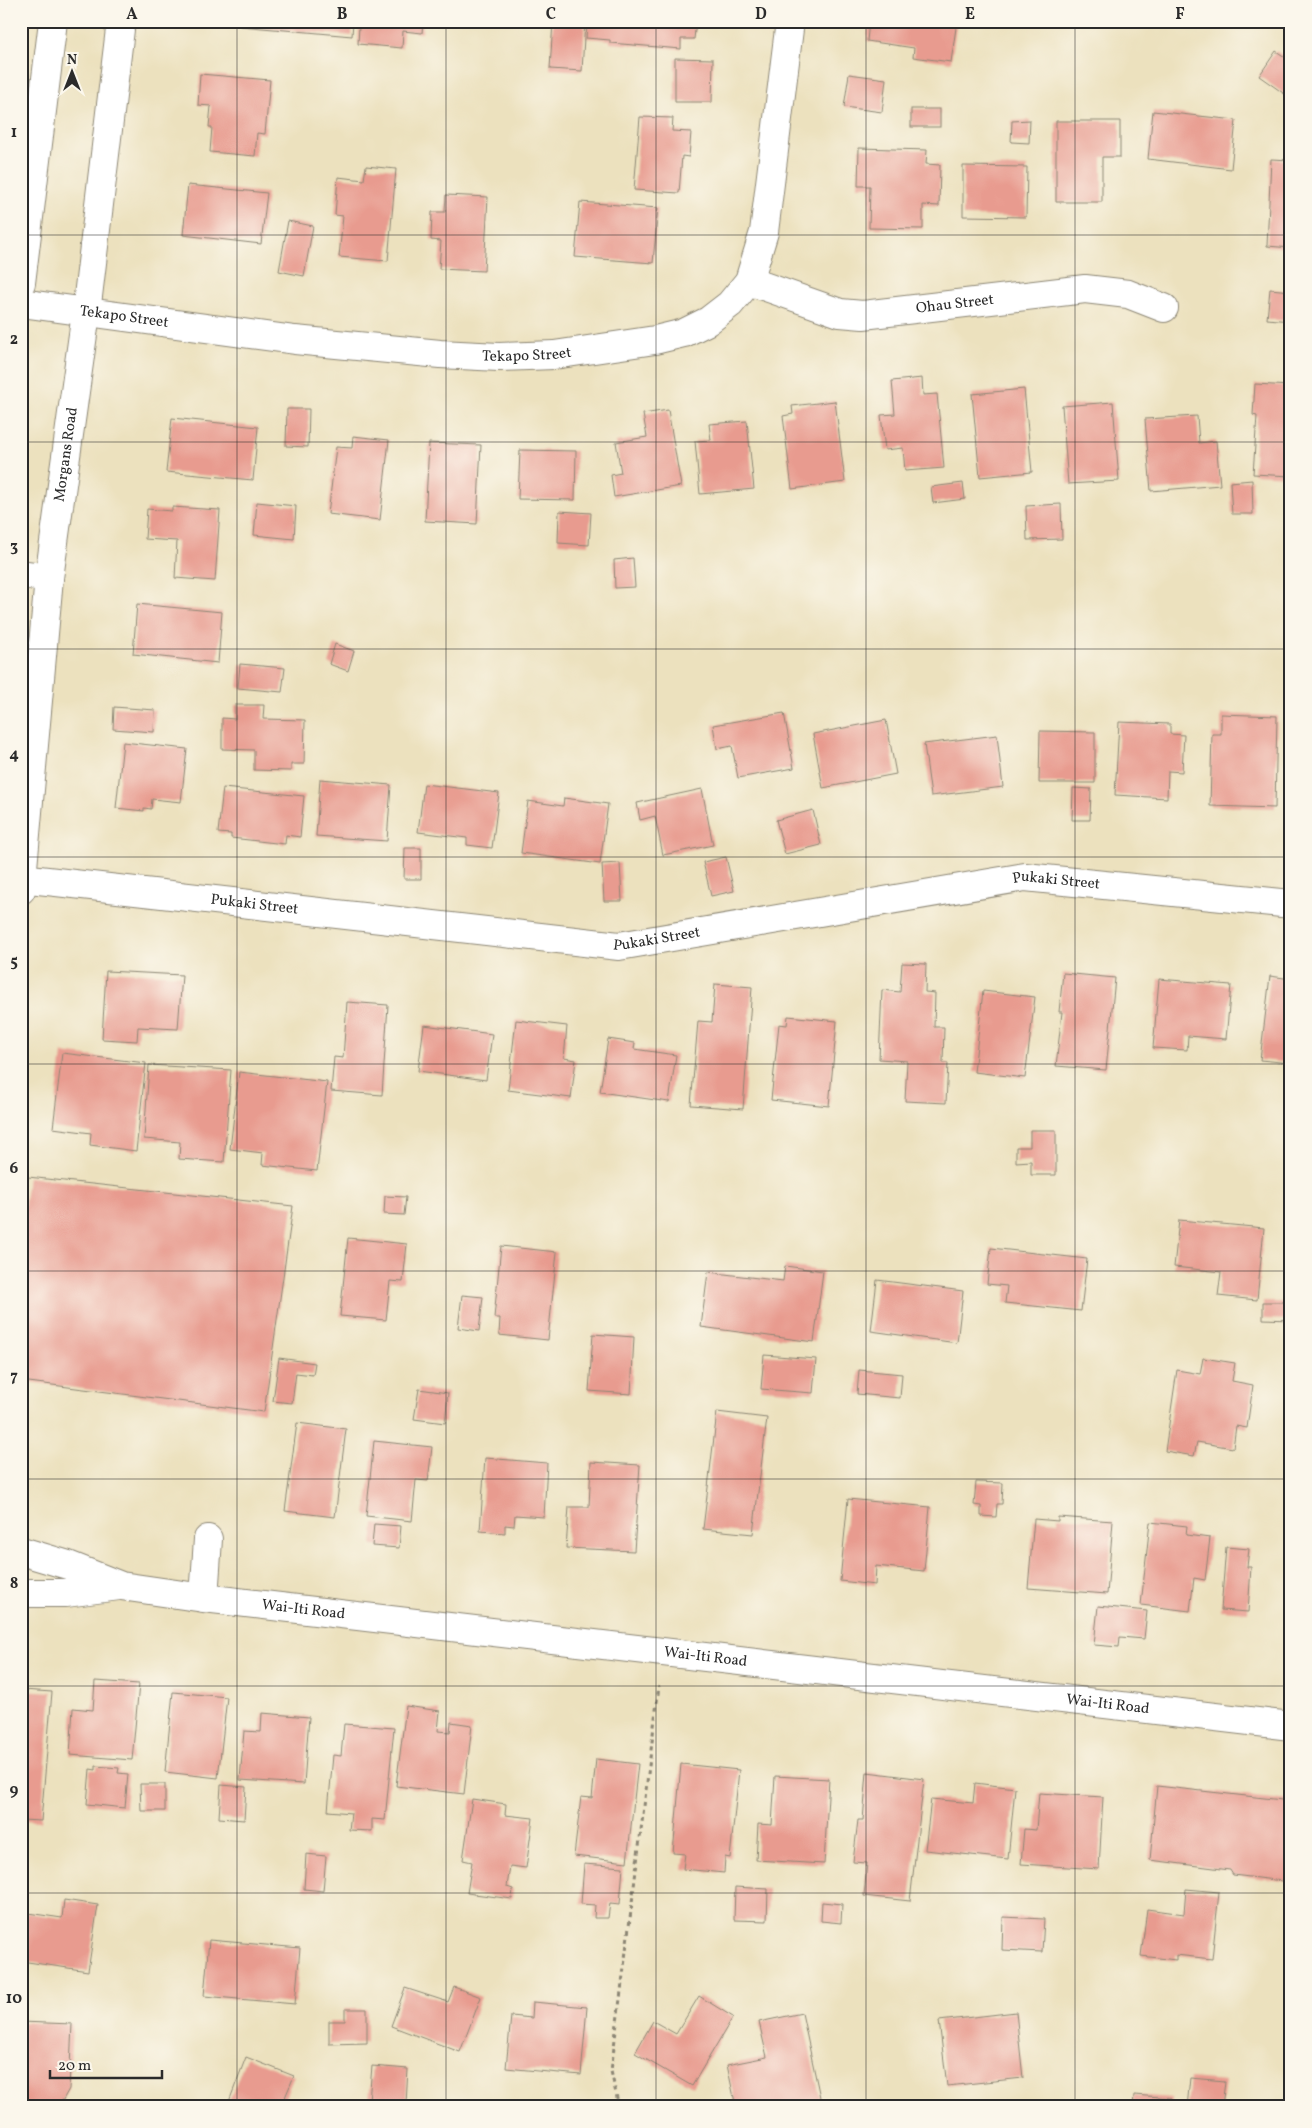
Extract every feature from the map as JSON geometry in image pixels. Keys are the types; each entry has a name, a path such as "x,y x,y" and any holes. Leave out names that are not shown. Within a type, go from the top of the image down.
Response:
{"street":[{"path":"21,283 53,21"},
{"name":"Morgans Road","path":"22,882 49,578 86,313 121,21"},
{"name":"Tekapo Street","path":"21,303 295,340 440,354 500,357 554,355 655,340 684,333 730,304 750,281 764,232 790,21"},
{"name":"Ohau Street","path":"750,281 840,313 862,314 1085,289 1128,294 1164,308"},
{"path":"21,574 49,578"},
{"name":"Pukaki Street","path":"22,882 619,946 1025,877 1291,904"},
{"path":"204,1598 208,1539"},
{"name":"Wai-Iti Road","path":"21,1552 68,1564 121,1586 204,1598 1291,1726"},
{"name":"Wai-Iti Road","path":"21,1593 66,1593 121,1586"}],"path":[{"path":"619,2107 611,2071 664,1651"}],"building":[{"path":"199,21 233,21 232,25"},
{"path":"240,21 353,21 352,36 240,26"},
{"path":"370,21 423,21 422,33 403,31 402,48 358,44 359,26 370,26"},
{"path":"553,21 585,21 582,71 550,69"},
{"path":"587,21 696,21 694,39 681,39 681,49 610,43 610,40 586,38"},
{"path":"869,21 957,21 951,62 913,57 914,48 867,41"},
{"path":"1276,51 1291,61 1291,88 1286,95 1259,76"},
{"path":"675,58 713,59 712,102 675,102"},
{"path":"200,74 270,80 265,134 257,133 255,156 210,152 212,127 209,127 211,106 198,105"},
{"path":"849,74 886,79 882,112 844,107"},
{"path":"911,109 940,109 940,127 911,127"},
{"path":"1153,111 1236,120 1231,169 1148,159"},
{"path":"640,117 673,118 672,131 691,132 689,157 682,156 679,193 634,190"},
{"path":"1030,120 1029,143 1011,142 1012,121"},
{"path":"1056,121 1120,121 1120,157 1102,157 1102,202 1056,202"},
{"path":"859,148 927,150 926,164 940,165 939,206 923,205 923,229 869,228 870,186 858,186"},
{"path":"1271,159 1291,160 1291,248 1267,246"},
{"path":"366,166 396,169 388,261 339,257 343,216 335,215 338,177 364,180"},
{"path":"963,166 1027,167 1026,217 963,216"},
{"path":"188,185 267,193 261,244 183,235"},
{"path":"446,195 488,197 484,271 439,269 441,241 431,240 432,212 445,212"},
{"path":"580,202 658,208 653,263 575,257"},
{"path":"288,221 313,226 304,276 279,271"},
{"path":"1270,289 1291,291 1291,321 1267,319"},
{"path":"922,378 923,395 937,394 944,468 905,471 903,448 885,450 881,415 895,414 892,381"},
{"path":"1255,384 1291,386 1291,476 1253,474 1257,416 1253,415"},
{"path":"1024,389 1032,472 980,477 972,394"},
{"path":"835,401 845,482 792,489 783,416 793,414 792,406"},
{"path":"1113,402 1119,481 1068,484 1062,406"},
{"path":"287,409 309,409 308,447 286,446"},
{"path":"668,410 681,486 614,497 611,475 621,473 616,442 647,437 643,414"},
{"path":"1197,416 1199,443 1216,441 1220,485 1151,491 1145,419"},
{"path":"172,418 258,427 253,480 166,472"},
{"path":"747,421 754,489 700,494 695,441 711,440 709,424"},
{"path":"353,436 389,440 380,520 328,514 336,447 352,448"},
{"path":"429,443 481,445 477,524 425,521"},
{"path":"520,450 576,451 575,500 518,499"},
{"path":"1252,480 1253,514 1232,514 1230,482"},
{"path":"963,483 965,499 933,503 931,487"},
{"path":"257,502 296,506 294,539 254,535"},
{"path":"1061,504 1062,539 1027,540 1026,506"},
{"path":"172,507 220,510 215,581 175,578 177,541 145,539 147,509 172,511"},
{"path":"559,511 591,513 589,545 558,543"},
{"path":"633,558 635,587 615,588 614,560"},
{"path":"137,604 222,612 218,663 133,654"},
{"path":"335,644 354,651 348,671 329,664"},
{"path":"240,664 285,668 282,692 238,688"},
{"path":"235,705 264,705 263,719 305,720 304,764 291,764 291,771 254,770 254,750 222,749 222,718 235,719"},
{"path":"114,707 155,710 154,732 113,729"},
{"path":"784,713 794,768 738,778 732,746 717,749 713,725"},
{"path":"1221,714 1277,716 1275,808 1210,806 1212,734 1221,734"},
{"path":"886,720 896,774 823,788 813,734"},
{"path":"1119,722 1170,724 1170,734 1184,735 1182,772 1168,771 1167,798 1115,795"},
{"path":"1040,731 1095,732 1095,783 1039,783"},
{"path":"997,735 1003,787 931,796 924,744"},
{"path":"123,742 187,749 181,802 152,799 151,809 144,808 144,811 116,808"},
{"path":"320,779 391,785 387,841 316,836"},
{"path":"424,784 499,793 492,848 467,845 467,838 418,832"},
{"path":"223,788 304,796 300,837 286,835 285,844 231,838 231,834 218,833"},
{"path":"1073,788 1091,789 1090,820 1072,820"},
{"path":"702,789 713,845 663,855 655,816 640,820 637,803"},
{"path":"564,798 608,804 600,864 521,853 528,801 563,806"},
{"path":"813,810 821,845 785,854 776,820"},
{"path":"405,848 421,848 421,879 404,879"},
{"path":"726,857 734,891 711,896 703,862"},
{"path":"620,863 622,901 604,901 602,864"},
{"path":"902,963 926,964 925,992 935,993 934,1027 944,1027 943,1063 948,1063 946,1103 905,1101 907,1061 879,1059 882,990 900,992"},
{"path":"106,971 182,975 178,1029 138,1027 137,1041 102,1039"},
{"path":"1063,973 1115,978 1106,1070 1056,1066 1062,1012 1059,1012"},
{"path":"1270,976 1291,979 1291,1063 1260,1060"},
{"path":"1159,979 1231,985 1226,1039 1188,1036 1187,1050 1153,1048"},
{"path":"715,984 752,987 743,1109 691,1105 698,1021 712,1022"},
{"path":"983,991 1035,997 1025,1078 974,1072"},
{"path":"347,1002 388,1005 382,1095 331,1091 334,1057 343,1058"},
{"path":"788,1016 837,1021 829,1106 771,1100 779,1024 787,1025"},
{"path":"516,1020 567,1026 564,1058 576,1060 571,1098 508,1090"},
{"path":"424,1025 492,1034 486,1080 418,1071"},
{"path":"608,1039 635,1043 634,1049 676,1055 669,1102 600,1092"},
{"path":"62,1053 146,1063 136,1151 90,1145 91,1133 53,1128"},
{"path":"149,1065 231,1070 224,1162 179,1159 180,1142 144,1139"},
{"path":"239,1072 327,1082 317,1171 262,1165 263,1153 230,1149"},
{"path":"1030,1130 1056,1130 1056,1175 1031,1175 1031,1161 1016,1162 1016,1147 1030,1147"},
{"path":"28,1177 293,1206 264,1412 21,1381 21,1235"},
{"path":"385,1196 406,1197 404,1215 384,1214"},
{"path":"1179,1220 1264,1228 1257,1300 1218,1296 1221,1272 1174,1267"},
{"path":"348,1238 407,1244 403,1282 390,1281 386,1320 340,1316"},
{"path":"501,1246 557,1252 548,1340 499,1335 500,1318 494,1318"},
{"path":"991,1248 1087,1259 1081,1311 1005,1303 1007,1286 987,1284"},
{"path":"785,1266 823,1271 814,1342 701,1327 708,1272 783,1281"},
{"path":"877,1280 963,1291 957,1343 871,1331"},
{"path":"462,1295 483,1297 479,1331 458,1328"},
{"path":"1263,1302 1291,1302 1291,1320 1263,1319"},
{"path":"593,1334 634,1337 631,1394 589,1391"},
{"path":"764,1355 816,1359 813,1393 761,1389"},
{"path":"279,1358 315,1363 313,1375 296,1373 292,1403 273,1401"},
{"path":"1203,1358 1235,1363 1232,1381 1253,1385 1247,1428 1236,1426 1233,1448 1197,1442 1194,1456 1165,1451 1177,1370 1200,1374"},
{"path":"859,1370 902,1374 900,1398 857,1394"},
{"path":"419,1389 448,1393 445,1423 414,1419"},
{"path":"717,1412 767,1418 753,1534 703,1529"},
{"path":"297,1423 346,1429 335,1517 285,1511"},
{"path":"374,1441 432,1447 428,1481 416,1480 412,1521 366,1516"},
{"path":"485,1458 547,1463 544,1517 515,1515 514,1526 505,1525 505,1533 480,1531"},
{"path":"591,1462 640,1465 634,1551 566,1548 569,1507 589,1507"},
{"path":"976,1482 1003,1483 1002,1504 997,1504 996,1517 981,1516 981,1506 974,1505"},
{"path":"848,1499 930,1507 924,1571 876,1566 875,1585 840,1581"},
{"path":"1058,1517 1113,1521 1107,1594 1028,1588 1034,1519 1058,1521"},
{"path":"1150,1522 1187,1526 1186,1535 1210,1538 1205,1580 1194,1578 1190,1611 1141,1605"},
{"path":"374,1524 401,1526 399,1548 372,1546"},
{"path":"1226,1547 1249,1549 1247,1567 1251,1567 1248,1612 1221,1610"},
{"path":"1098,1606 1147,1611 1144,1639 1120,1637 1119,1647 1094,1645"},
{"path":"95,1681 139,1684 132,1760 70,1755 73,1708 93,1710"},
{"path":"23,1690 52,1692 41,1821 21,1820 21,1714"},
{"path":"173,1692 227,1697 218,1778 165,1772"},
{"path":"406,1706 440,1711 438,1731 450,1732 451,1722 472,1725 464,1794 396,1786"},
{"path":"262,1713 309,1717 304,1784 240,1780 244,1731 261,1732"},
{"path":"344,1724 394,1728 385,1820 372,1819 372,1831 349,1830 351,1813 328,1811 333,1755 341,1756"},
{"path":"596,1759 638,1764 627,1862 574,1856 581,1797 592,1798"},
{"path":"681,1764 739,1770 730,1858 725,1857 724,1873 683,1869 685,1854 673,1853"},
{"path":"96,1766 119,1768 118,1773 128,1774 125,1808 87,1804 90,1769 96,1770"},
{"path":"867,1772 924,1779 910,1901 864,1896 867,1863 853,1862 858,1820 863,1820"},
{"path":"775,1776 829,1779 824,1864 756,1860 758,1824 772,1825"},
{"path":"975,1783 1015,1788 1008,1859 925,1850 931,1799 973,1803"},
{"path":"140,1784 165,1784 165,1811 141,1811"},
{"path":"221,1785 246,1787 244,1820 219,1818"},
{"path":"1157,1786 1291,1801 1291,1882 1233,1875 1230,1870 1150,1860"},
{"path":"1039,1793 1103,1797 1099,1869 1021,1864 1024,1829 1036,1830"},
{"path":"472,1799 506,1804 505,1815 533,1818 526,1868 510,1866 507,1887 513,1889 512,1899 467,1893 472,1862 463,1860"},
{"path":"306,1854 326,1856 323,1891 304,1889"},
{"path":"584,1864 623,1867 620,1904 610,1903 608,1918 594,1918 595,1905 581,1904"},
{"path":"735,1887 768,1889 767,1921 734,1920"},
{"path":"1186,1889 1219,1892 1212,1959 1176,1955 1176,1960 1141,1956 1147,1909 1184,1914"},
{"path":"64,1900 98,1905 88,1971 21,1961 21,1912 62,1918"},
{"path":"822,1902 842,1904 841,1923 821,1921"},
{"path":"1003,1917 1044,1919 1042,1952 1002,1950"},
{"path":"209,1940 300,1948 295,2004 204,1996"},
{"path":"454,1987 481,1997 460,2052 391,2026 405,1988 448,2002"},
{"path":"699,1996 733,2017 692,2086 635,2053 653,2021 676,2034"},
{"path":"533,2002 587,2007 581,2075 506,2068 511,2016 532,2018"},
{"path":"345,2009 367,2009 367,2043 329,2044 329,2021 345,2021"},
{"path":"1016,2012 1023,2078 947,2086 939,2021"},
{"path":"802,2013 821,2102 795,2107 763,2107 763,2103 736,2107 727,2065 767,2057 759,2022"},
{"path":"21,2022 72,2024 69,2089 59,2107 21,2107"},
{"path":"246,2057 294,2076 281,2107 222,2107 230,2099"},
{"path":"372,2066 408,2069 406,2104 369,2101"},
{"path":"1190,2078 1225,2081 1222,2107 1187,2107"},
{"path":"1134,2095 1172,2098 1171,2107 1133,2107"}]}
